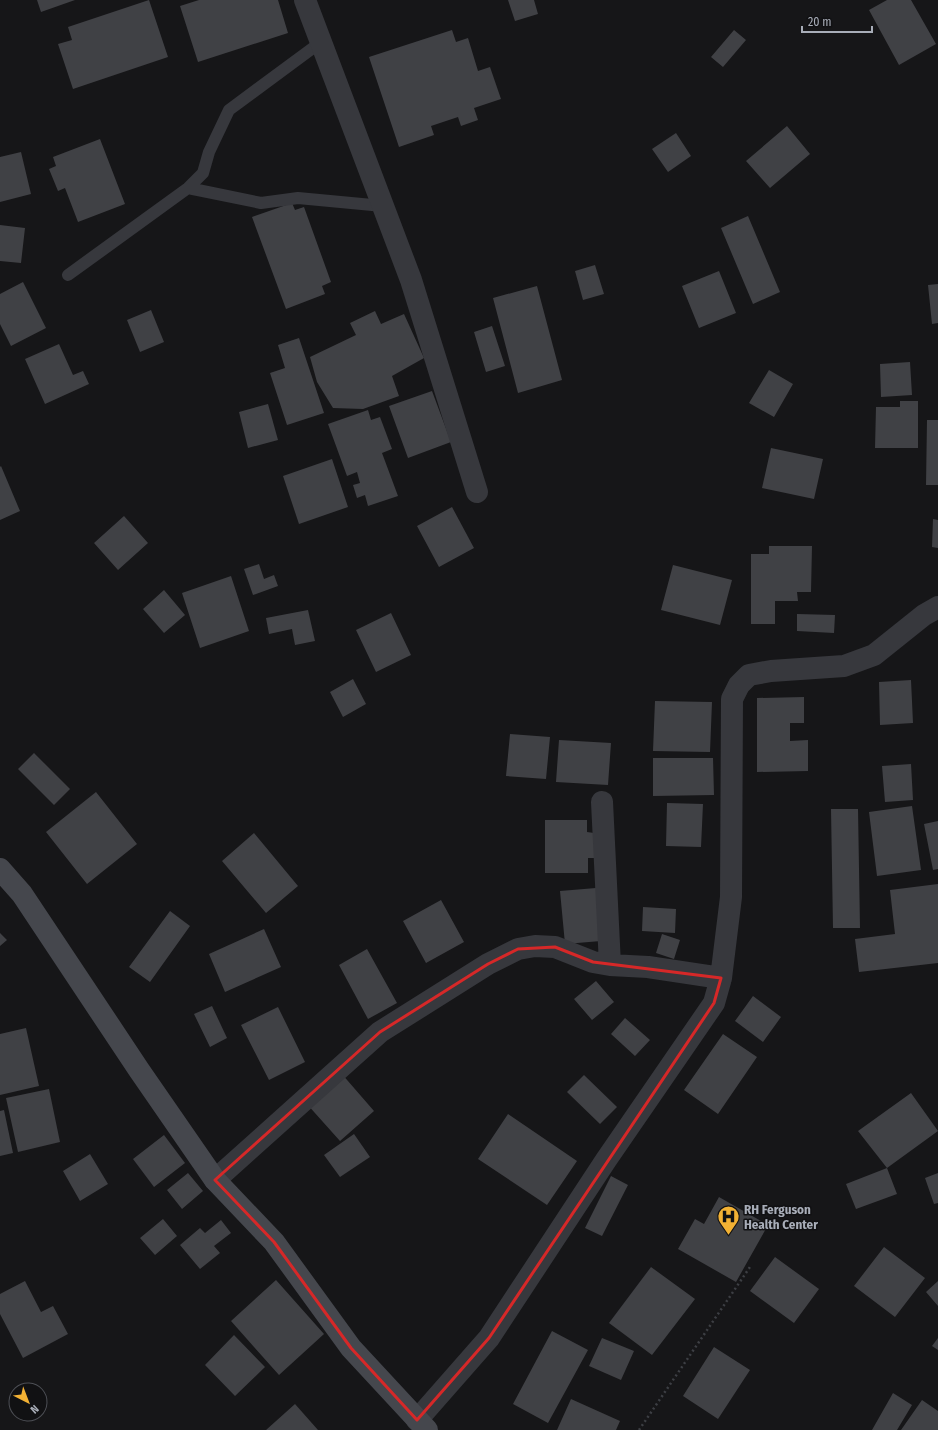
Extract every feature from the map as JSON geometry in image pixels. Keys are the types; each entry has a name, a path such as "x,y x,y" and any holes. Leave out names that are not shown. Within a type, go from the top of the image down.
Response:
{"main road":[{"path":"0,869 22,894 139,1070 215,1180 274,1242 351,1348 422,1425"}],"street":[{"path":"305,0 411,280 477,492"},
{"path":"422,1425 489,1338 606,1160 714,1003 721,978 731,897 732,699 739,685 748,675 771,671 844,666 874,655 924,615 938,607"},
{"path":"602,802 610,965"},
{"path":"215,1180 380,1032 488,964 518,949 535,946 555,947 593,962 610,965 648,967 721,978"}],"lane":[{"path":"68,275 188,188 203,173 209,152 229,110 321,42"},
{"path":"188,188 261,203 298,198 383,206"}],"path":[{"path":"638,1430 750,1267"}],"highlighted area":[{"path":"555,947 593,962 721,978 714,1003 489,1338 417,1420 351,1348 274,1242 215,1180 380,1032 488,964 518,949"}],"building":[{"path":"37,0 75,0 41,12"},
{"path":"149,0 168,57 73,89 58,44 72,40 68,27"},
{"path":"199,0 278,0 288,33 198,62 180,6"},
{"path":"508,0 534,0 538,14 515,21"},
{"path":"887,0 911,0 936,44 899,65 869,10"},
{"path":"452,30 456,42 468,38 478,71 490,67 501,99 474,108 478,120 461,126 458,117 431,126 434,135 399,147 369,57"},
{"path":"734,30 746,40 723,67 711,57"},
{"path":"787,126 810,154 770,188 746,161"},
{"path":"676,133 691,156 668,172 652,149"},
{"path":"100,139 125,204 78,222 65,188 58,191 49,169 56,166 53,157"},
{"path":"21,152 31,194 0,202 0,157"},
{"path":"292,203 295,210 304,207 331,282 322,286 325,294 286,309 252,217"},
{"path":"748,216 780,292 753,304 721,228"},
{"path":"0,225 25,228 21,263 0,261"},
{"path":"595,265 604,294 583,300 575,271"},
{"path":"719,271 736,313 699,328 682,286"},
{"path":"23,282 46,328 11,346 0,324 0,294"},
{"path":"938,284 938,323 932,324 928,285"},
{"path":"537,286 562,380 518,393 493,298"},
{"path":"151,310 164,342 140,352 127,320"},
{"path":"375,311 381,324 404,314 424,358 392,376 399,396 363,409 333,408 317,382 310,357 356,335 350,323"},
{"path":"492,326 505,366 486,372 474,332"},
{"path":"299,338 324,413 287,425 270,373 285,368 278,345"},
{"path":"59,344 73,375 83,371 89,384 45,404 25,359"},
{"path":"910,362 912,395 881,397 880,364"},
{"path":"769,370 793,384 774,417 749,403"},
{"path":"432,391 451,442 408,458 389,406"},
{"path":"900,401 918,401 918,448 875,448 876,407 900,407"},
{"path":"268,404 278,440 248,448 239,412"},
{"path":"368,410 371,420 380,417 392,449 382,453 398,496 368,506 365,495 357,498 353,485 360,483 357,472 347,476 328,424"},
{"path":"927,420 938,420 938,485 926,485"},
{"path":"771,448 823,459 814,499 762,488"},
{"path":"332,459 348,507 299,524 283,476"},
{"path":"1,466 20,511 0,520 0,467"},
{"path":"452,507 474,548 439,567 417,526"},
{"path":"124,516 148,543 118,570 94,543"},
{"path":"933,519 938,520 938,548 932,547"},
{"path":"769,546 812,546 811,592 797,592 798,601 775,601 775,624 751,624 751,554 769,554"},
{"path":"259,564 264,579 274,575 278,586 253,595 244,569"},
{"path":"673,565 732,580 720,625 661,610"},
{"path":"231,576 249,631 200,648 182,593"},
{"path":"164,590 185,615 164,633 143,609"},
{"path":"308,610 315,641 295,645 292,629 269,634 266,618"},
{"path":"391,613 411,655 376,672 356,630"},
{"path":"797,614 835,615 834,633 797,631"},
{"path":"353,679 366,704 343,717 330,692"},
{"path":"911,680 913,723 880,725 879,682"},
{"path":"804,697 804,723 790,723 790,741 808,740 808,771 757,772 757,698"},
{"path":"655,701 712,702 710,752 653,751"},
{"path":"510,734 550,737 546,779 506,776"},
{"path":"559,740 611,743 608,785 556,782"},
{"path":"34,753 70,789 54,805 18,769"},
{"path":"653,758 713,758 714,795 653,796"},
{"path":"911,764 913,800 885,802 882,766"},
{"path":"96,792 137,844 87,884 46,832"},
{"path":"667,803 703,804 701,847 666,846"},
{"path":"912,806 921,870 877,876 869,812"},
{"path":"831,809 858,809 860,928 833,928"},
{"path":"545,820 587,820 587,832 594,833 594,858 588,858 588,873 545,873"},
{"path":"938,821 938,869 933,870 924,824"},
{"path":"254,833 298,886 266,913 222,861"},
{"path":"938,884 938,963 859,972 855,939 895,934 890,890"},
{"path":"596,888 601,941 565,944 560,891"},
{"path":"441,900 464,942 426,963 403,921"},
{"path":"643,907 676,909 675,933 642,931"},
{"path":"170,911 190,926 150,982 129,967"},
{"path":"264,929 281,967 225,992 209,954"},
{"path":"0,933 7,940 0,946"},
{"path":"662,934 680,940 674,959 656,953"},
{"path":"367,949 397,1003 368,1019 339,965"},
{"path":"596,981 614,1002 592,1020 574,999"},
{"path":"753,996 781,1017 763,1042 735,1021"},
{"path":"212,1006 227,1038 210,1047 194,1014"},
{"path":"278,1007 305,1062 269,1080 241,1025"},
{"path":"625,1018 650,1040 635,1056 611,1034"},
{"path":"26,1028 39,1086 0,1095 0,1034"},
{"path":"723,1034 757,1057 718,1114 684,1090"},
{"path":"341,1073 374,1111 340,1141 306,1103"},
{"path":"584,1075 617,1107 600,1124 567,1092"},
{"path":"49,1089 60,1142 18,1152 6,1098"},
{"path":"911,1093 938,1131 887,1168 858,1131"},
{"path":"4,1110 13,1153 0,1156 0,1111"},
{"path":"508,1114 577,1161 547,1205 478,1159"},
{"path":"354,1134 370,1157 340,1177 324,1155"},
{"path":"164,1135 185,1163 154,1187 133,1159"},
{"path":"90,1154 108,1184 80,1201 63,1171"},
{"path":"887,1168 897,1194 856,1209 846,1184"},
{"path":"188,1173 203,1191 182,1209 167,1190"},
{"path":"938,1173 938,1203 934,1204 925,1178"},
{"path":"611,1176 628,1185 602,1236 585,1228"},
{"name":"RH Ferguson Health Center","path":"719,1197 768,1225 736,1282 678,1249 695,1219 704,1224"},
{"path":"163,1219 177,1236 155,1255 140,1238"},
{"path":"221,1220 231,1233 214,1246 220,1253 200,1269 180,1245 200,1228 205,1233"},
{"path":"884,1247 925,1278 895,1317 854,1286"},
{"path":"775,1257 819,1289 794,1323 750,1291"},
{"path":"651,1267 695,1299 652,1355 609,1323"},
{"path":"276,1280 324,1334 279,1375 231,1321"},
{"path":"25,1281 41,1312 53,1306 68,1334 23,1358 0,1314 0,1294"},
{"path":"938,1281 938,1306 926,1292"},
{"path":"552,1331 588,1350 548,1423 513,1404"},
{"path":"234,1335 265,1367 235,1396 205,1365"},
{"path":"602,1338 634,1351 621,1380 589,1366"},
{"path":"938,1338 938,1350 932,1346"},
{"path":"714,1347 750,1370 718,1419 683,1396"},
{"path":"893,1393 912,1405 897,1430 872,1430"},
{"path":"571,1399 620,1421 616,1430 557,1430"},
{"path":"922,1400 938,1411 938,1430 901,1430"},
{"path":"295,1404 318,1430 266,1430"}],"place":[{"name":"RH Ferguson Health Center","path":"729,1236"}]}
